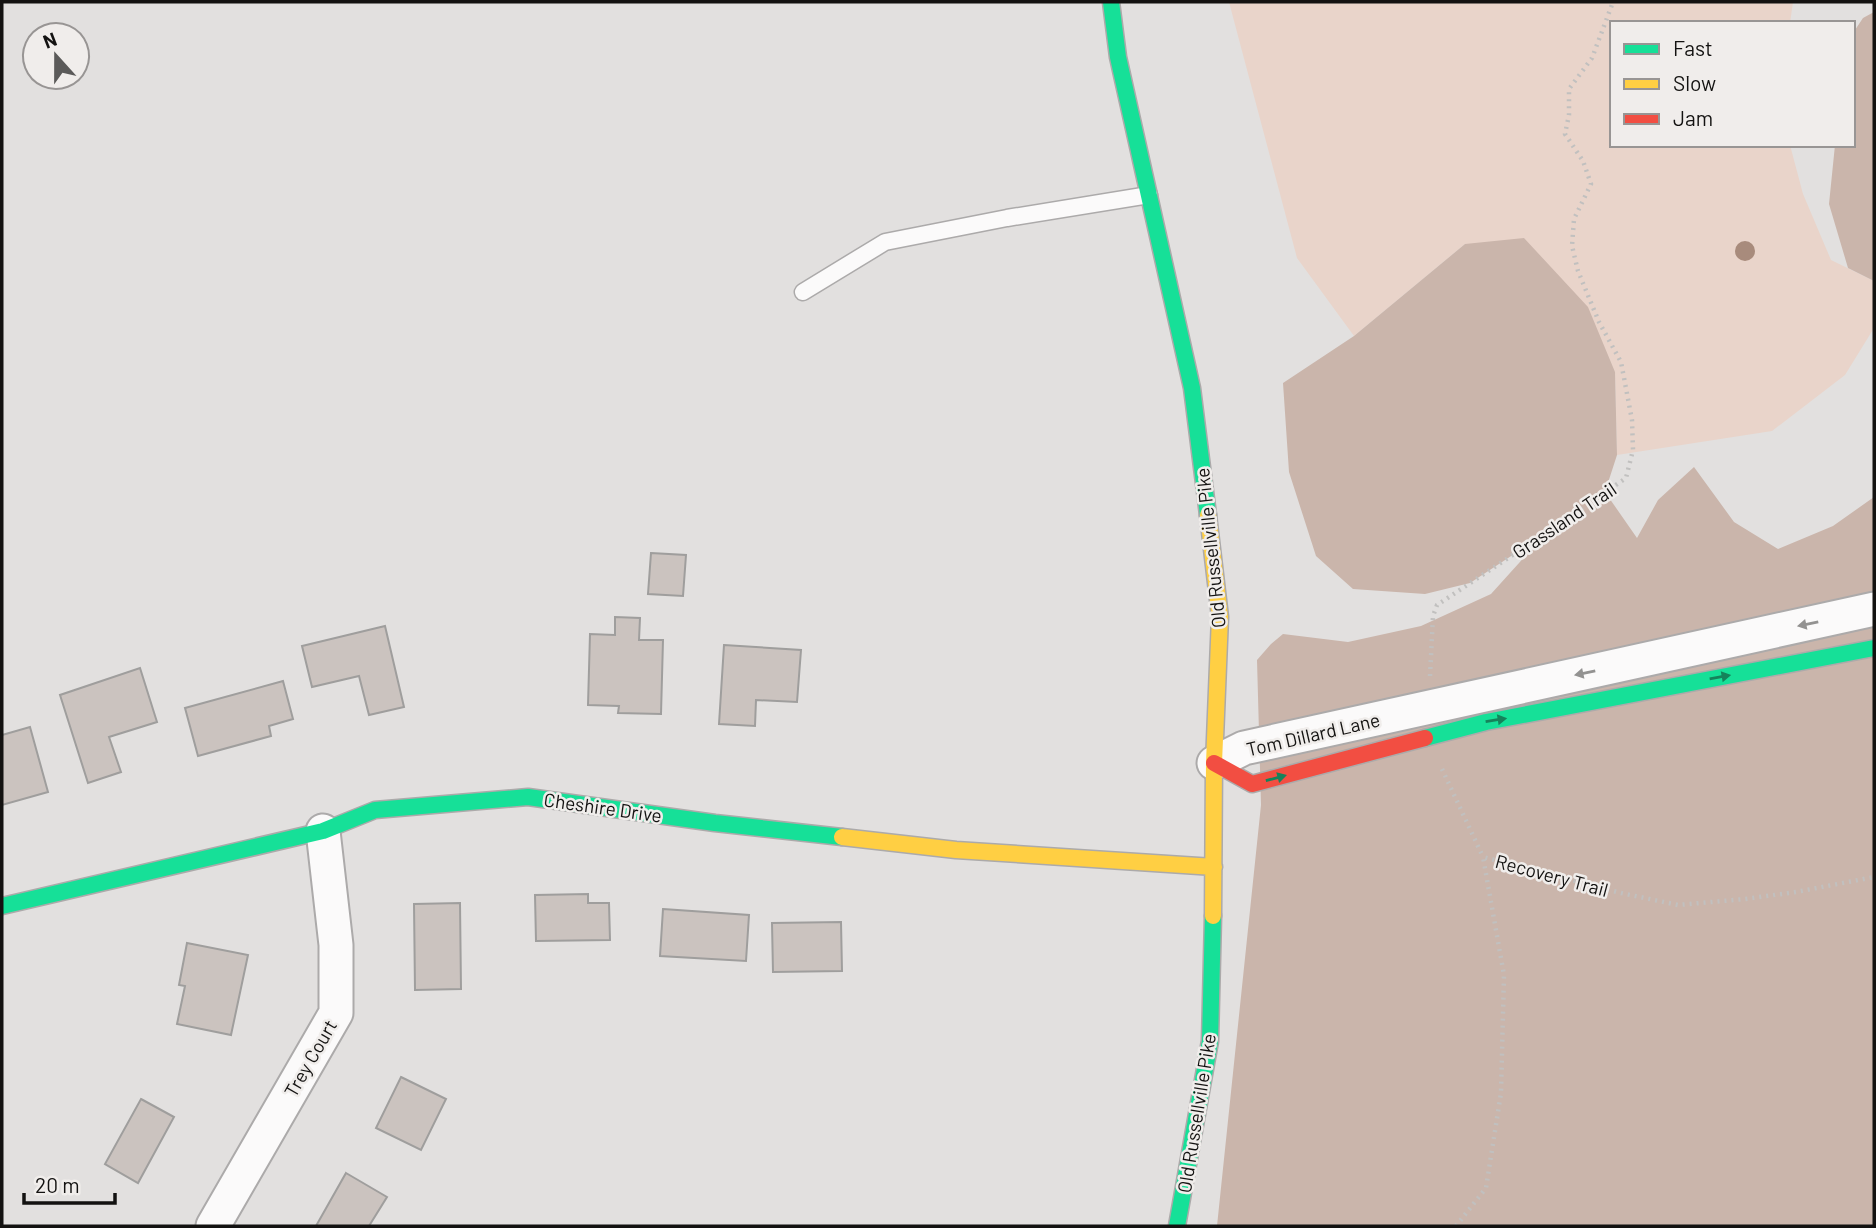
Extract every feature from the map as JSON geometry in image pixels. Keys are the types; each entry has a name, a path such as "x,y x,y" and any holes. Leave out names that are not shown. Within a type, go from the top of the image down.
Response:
{"street":[{"name":"Old Russellville Pike","path":"1111,2 1118,57 1192,388 1220,617 1214,763 1210,1041 1177,1226"},
{"name":"Tom Dillard Lane","path":"1214,763 1244,748 1428,722 1874,609"},
{"name":"Tom Dillard Lane","path":"1428,722 1486,722 1874,648"},
{"name":"Cheshire Drive","path":"2,906 323,831 375,810 528,797 956,850 1214,867"},
{"name":"Trey Court","path":"213,1226 336,1013 337,945 323,831"}],"lane":[{"path":"803,292 885,242 1007,218 1149,195"}],"path":[{"name":"Grassland Trail","path":"1483,857 1428,722 1433,617 1437,604 1626,478 1633,450 1632,420 1620,362 1599,322 1578,271 1572,246 1574,219 1591,184 1583,161 1564,134 1569,115 1569,89 1592,58 1613,2"},
{"name":"Recovery Trail","path":"1456,1226 1486,1188 1501,1093 1504,975 1483,857 1678,905 1784,893 1874,877"}],"shaded area":[{"path":"1229,2 1793,2 1790,21 1610,21 1610,147 1791,147 1803,194 1831,260 1874,281 1874,328 1845,375 1772,431 1617,455 1615,372 1465,244 1354,336 1297,258"},
{"path":"1874,12 1874,281 1848,268 1829,204 1835,147 1855,147 1855,30 1863,18"},
{"path":"1524,238 1588,307 1615,372 1617,455 1605,492 1637,538 1658,500 1694,467 1734,522 1778,549 1833,526 1874,497 1874,1226 1217,1226 1261,805 1257,660 1283,634 1348,642 1421,626 1491,594 1546,533 1470,583 1425,594 1353,589 1316,556 1289,472 1283,383 1354,336 1465,244"}],"building":[{"path":"651,553 686,555 683,596 648,594"},
{"path":"615,617 640,618 639,640 663,640 661,714 618,713 619,706 588,705 590,634 615,635"},
{"path":"385,626 404,707 369,715 359,676 312,687 302,646"},
{"path":"724,645 801,650 797,702 756,700 755,726 719,724"},
{"path":"140,668 157,722 109,737 121,772 88,783 60,695"},
{"path":"283,681 293,719 269,726 271,736 198,756 185,708"},
{"path":"30,727 48,792 2,805 2,735"},
{"path":"588,894 588,903 609,903 610,940 536,941 535,895"},
{"path":"460,903 461,989 415,990 414,904"},
{"path":"663,909 749,915 746,961 660,956"},
{"path":"841,922 842,971 773,972 772,923"},
{"path":"187,943 248,955 231,1035 177,1024 185,986 179,985"},
{"path":"401,1077 446,1099 421,1150 376,1128"},
{"path":"141,1099 174,1117 138,1183 105,1164"},
{"path":"346,1173 387,1197 369,1226 316,1226"}],"traffic: fast":[{"path":"1111,2 1118,57 1192,388 1208,515"},
{"path":"1425,738 1486,722 1874,648"},
{"path":"2,906 323,831 375,810 528,797 715,823 842,837"},
{"path":"1177,1226 1210,1041 1213,916"}],"traffic: slow":[{"path":"1208,515 1220,617 1214,763 1213,916"},
{"path":"842,837 956,850 1214,867"}],"traffic: jam":[{"path":"1214,763 1252,784 1425,738"}]}
